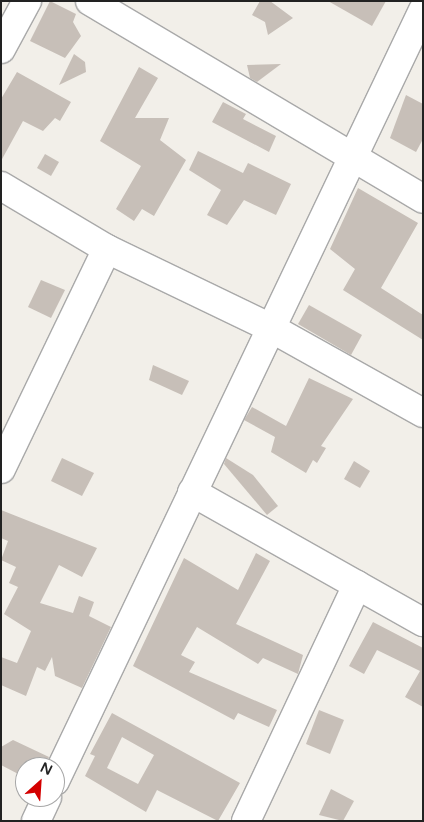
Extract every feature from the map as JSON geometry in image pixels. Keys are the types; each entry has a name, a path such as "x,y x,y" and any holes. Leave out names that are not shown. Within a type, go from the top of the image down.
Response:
{"street":[{"path":"1,49 27,1"},
{"path":"90,1 350,158 423,199"},
{"path":"65,760 350,158 423,10"},
{"path":"1,186 107,249 271,328 423,413"},
{"path":"1,469 107,249"},
{"path":"192,492 423,622"},
{"path":"246,821 357,585"},
{"path":"36,821 42,807"}],"building":[{"path":"50,1 76,14 73,22 81,36 65,58 30,41"},
{"path":"260,1 270,1 293,18 268,35 265,22 252,15"},
{"path":"328,1 386,1 372,26"},
{"path":"74,54 85,62 86,72 59,85"},
{"path":"281,64 257,82 250,78 247,65"},
{"path":"139,67 158,78 135,118 169,118 160,140 186,160 154,216 142,209 134,221 116,209 141,166 100,141"},
{"path":"17,72 71,102 60,121 55,118 43,131 23,121 1,161 1,99"},
{"path":"406,95 423,104 423,139 416,152 390,138"},
{"path":"223,102 246,114 243,119 276,136 269,152 212,122"},
{"path":"198,151 243,173 248,163 291,184 276,215 244,200 227,225 207,215 221,190 189,170"},
{"path":"45,154 59,162 51,176 37,168"},
{"path":"358,188 418,223 381,288 423,315 423,340 343,290 355,269 330,249"},
{"path":"41,280 65,290 51,318 28,307"},
{"path":"309,305 362,335 351,355 298,324"},
{"path":"153,365 189,381 182,395 149,380"},
{"path":"309,378 353,399 321,446 326,448 317,463 313,460 306,473 271,452 275,437 244,420 252,407 286,426"},
{"path":"62,458 94,473 82,496 51,481"},
{"path":"226,458 253,475 278,506 267,515 224,464"},
{"path":"354,461 370,471 360,488 344,479"},
{"path":"1,510 97,548 82,577 59,565 40,603 73,613 79,596 94,602 89,616 111,627 82,688 55,676 52,657 45,671 37,667 26,696 1,685 1,657 17,663 31,631 4,614 18,587 9,583 16,567 1,560 8,541 1,538"},
{"path":"256,553 270,561 236,624 303,655 298,674 263,658 258,664 197,627 181,655 195,662 189,672 277,710 269,727 238,713 234,720 133,666 184,558 238,590"},
{"path":"373,622 423,648 423,707 405,697 420,671 377,650 364,674 349,666"},
{"path":"319,710 344,720 330,754 306,744"},
{"path":"112,713 240,783 218,821 157,790 146,812 85,776 95,756 90,754","holes":["122,737 154,755 138,784 107,768"]},
{"path":"13,740 49,757 15,757 15,772 1,765 1,747"},
{"path":"331,789 354,801 343,821 319,815"}]}
